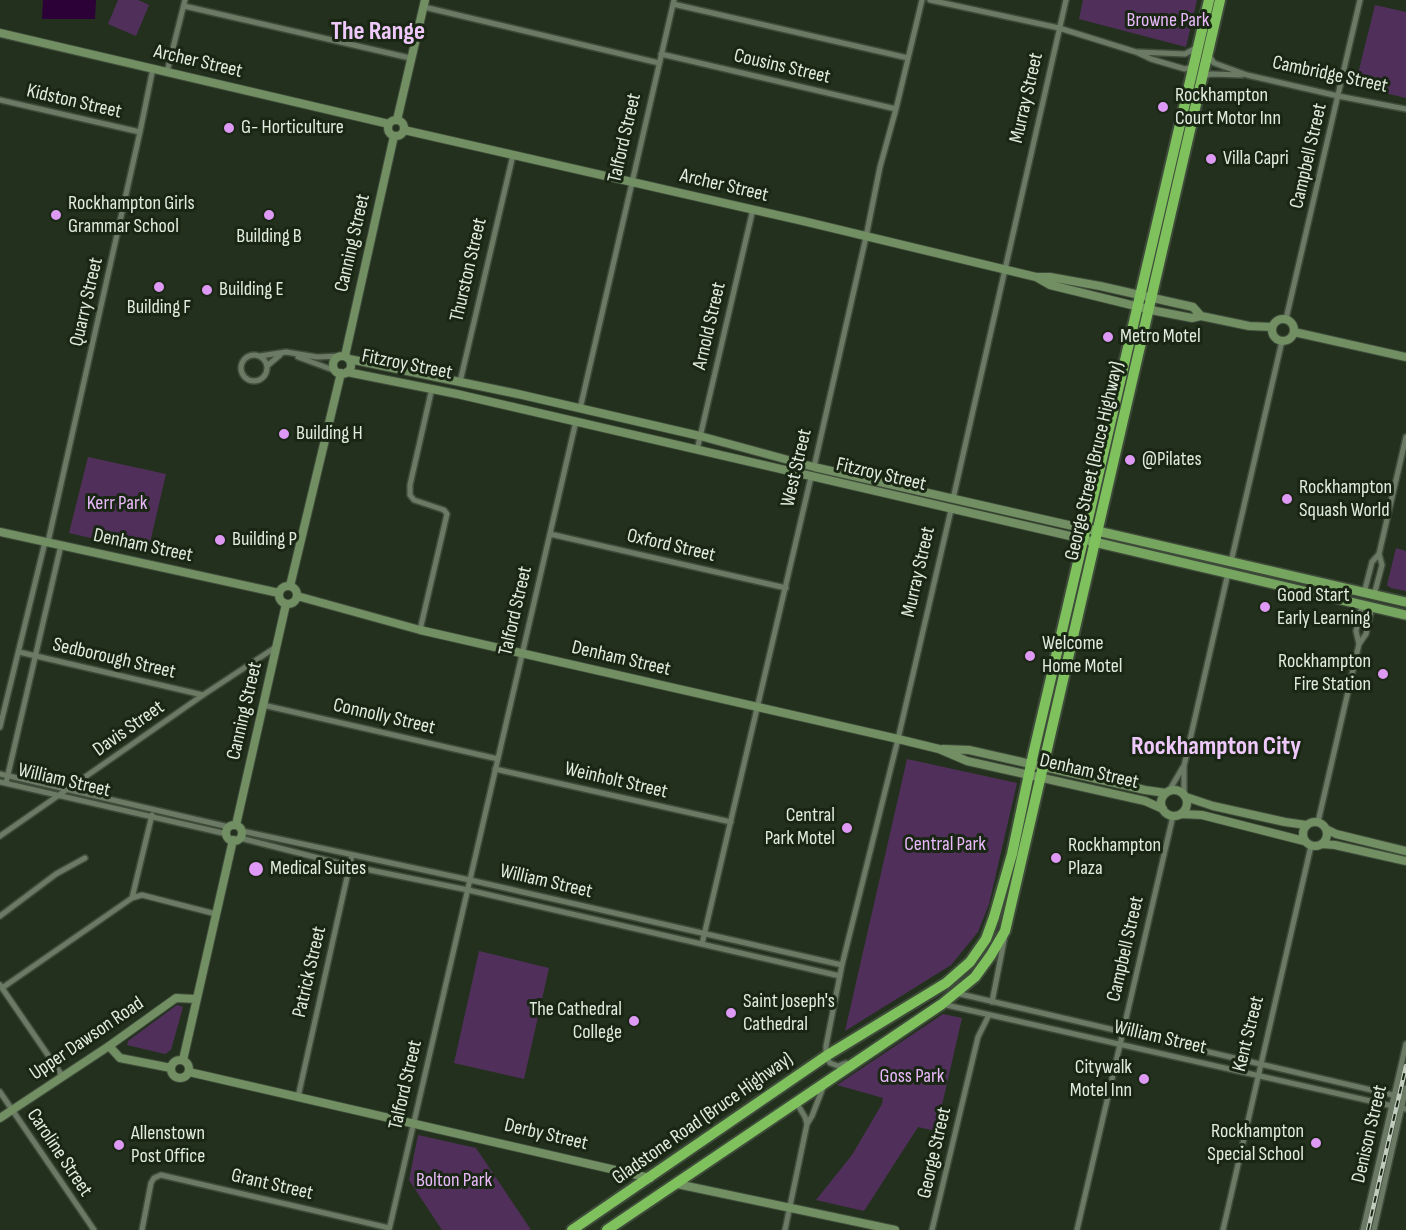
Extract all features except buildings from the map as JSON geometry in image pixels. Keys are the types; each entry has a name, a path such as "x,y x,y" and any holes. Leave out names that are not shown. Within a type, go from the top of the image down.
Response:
{"highway":[{"name":"George Street (Bruce Highway)","path":"991,927 1012,854 1196,48 1209,0"},
{"name":"George Street (Bruce Highway)","path":"1005,931 1208,55 1218,0"},
{"name":"Gladstone Road (Bruce Highway)","path":"572,1230 826,1056 929,995 959,973 978,951 991,927"},
{"name":"Gladstone Road (Bruce Highway)","path":"607,1230 942,1004 983,967 1005,931"},
{"path":"896,1015 946,993 956,993"},
{"name":"Derby Street","path":"651,1178 677,1184"}],"main road":[{"name":"Fitzroy Street","path":"1084,534 1228,573 1406,615"},
{"name":"Fitzroy Street","path":"1096,537 1231,562 1406,602"},
{"path":"1228,573 1231,562"},
{"path":"1362,604 1369,594"},
{"path":"1369,594 1372,607"}],"street":[{"name":"West Street","path":"702,944 814,467 880,167 922,0"},
{"path":"930,0 1059,28 1136,51 1151,59 1185,69 1192,68 1199,62 1218,0"},
{"name":"Murray Street","path":"826,1056 842,965 898,739 1066,0"},
{"name":"Campbell Street","path":"1287,319 1360,0"},
{"path":"673,2 908,58"},
{"name":"Talford Street","path":"389,1229 673,2"},
{"path":"167,72 184,3 410,58"},
{"path":"393,122 401,123 404,130 399,136 394,136 388,131 393,122 424,4 659,63"},
{"name":"Archer Street","path":"0,33 393,122"},
{"path":"1136,51 1185,54 1196,48"},
{"name":"Cousins Street","path":"661,54 896,109"},
{"name":"Cambridge Street","path":"1208,55 1214,63 1247,75 1406,109"},
{"name":"Quarry Street","path":"0,727 46,542 141,132 153,68"},
{"name":"Cambridge Street","path":"1202,76 1247,75"},
{"name":"Kidston Street","path":"0,100 141,132"},
{"name":"Archer Street","path":"404,130 753,209 1036,277 1050,285 1139,301 1152,298 1193,307 1202,316"},
{"name":"Canning Street","path":"345,357 394,136"},
{"name":"Thurston Street","path":"458,394 513,155"},
{"name":"Arnold Street","path":"697,450 753,209"},
{"name":"Archer Street","path":"1139,301 1149,309 1192,318 1202,316 1249,326 1272,327"},
{"path":"1287,319 1293,324 1294,332 1290,339 1282,341 1275,337 1272,327 1276,321 1287,319"},
{"path":"1294,332 1406,357"},
{"path":"1231,562 1282,341"},
{"path":"341,372 304,358 284,355 278,356 267,366 265,375 258,380 249,380 242,374 241,366 244,358 252,355 286,352 317,357 345,357"},
{"path":"260,356 267,366"},
{"path":"341,372 334,363 337,358 345,357"},
{"path":"290,586 341,372 351,365 345,357"},
{"name":"Fitzroy Street","path":"345,357 700,436 814,467 1022,514 1084,534"},
{"path":"401,382 403,370"},
{"name":"Fitzroy Street","path":"341,372 432,388 951,510 1020,525 1084,534"},
{"path":"420,630 447,514 444,510 414,500 410,495 410,485 434,378"},
{"path":"1369,594 1372,562 1379,554 1406,437"},
{"path":"1020,525 1022,514"},
{"name":"Denham Street","path":"0,532 279,593"},
{"name":"Oxford Street","path":"550,534 786,588"},
{"path":"3,782 8,776 61,545"},
{"path":"1369,594 1382,565 1379,554"},
{"path":"1177,815 1187,805 1184,766 1228,573"},
{"path":"290,586 295,590 297,596 294,602 286,604 281,600 279,593 283,587 290,586"},
{"name":"Denham Street","path":"297,596 420,630 939,749 967,762 1144,801 1163,809"},
{"name":"Canning Street","path":"183,1060 286,604"},
{"path":"1359,644 1356,631 1362,604"},
{"path":"1318,822 1359,644 1366,634 1372,607"},
{"name":"Davis Street","path":"0,836 202,695 276,647"},
{"name":"Sedborough Street","path":"19,652 202,695"},
{"name":"Connolly Street","path":"263,705 498,759"},
{"name":"Denham Street","path":"939,749 969,750 1145,790 1168,792"},
{"path":"1184,766 1162,800 1163,809 1177,815 1202,815 1308,843 1335,845 1406,861"},
{"name":"Weinholt Street","path":"495,769 731,822"},
{"name":"William Street","path":"0,774 153,810 350,866 468,890 840,976"},
{"name":"William Street","path":"3,782 152,817 470,880 842,965"},
{"path":"1168,792 1177,790 1213,806 1285,822 1306,825 1318,822"},
{"path":"132,898 153,810"},
{"name":"Campbell Street","path":"1077,1230 1177,815"},
{"path":"1318,822 1326,830 1336,834 1406,850"},
{"path":"1306,825 1302,834 1308,843"},
{"path":"1322,844 1326,838 1326,830"},
{"name":"Kent Street","path":"1223,1230 1308,843"},
{"name":"Patrick Street","path":"298,1097 352,855"},
{"path":"0,916 48,880 85,858"},
{"path":"63,1077 1,986 132,898 142,895 216,914"},
{"path":"993,1002 1005,931"},
{"name":"William Street","path":"956,993 1405,1097"},
{"name":"Upper Dawson Road","path":"0,1118 177,998 196,999"},
{"name":"William Street","path":"942,1004 1404,1109"},
{"name":"George Street","path":"932,1230 978,1037 989,1015"},
{"name":"Denison Street","path":"1363,1230 1406,1044"},
{"path":"109,1046 120,1058 171,1068"},
{"path":"826,1056 830,1064 838,1066 870,1048 876,1049"},
{"path":"183,1060 188,1064 189,1072 186,1076 178,1078 172,1073 171,1068 174,1062 183,1060"},
{"name":"Derby Street","path":"189,1072 651,1178"},
{"path":"785,1230 807,1124 825,1083"},
{"name":"Denison Street","path":"1374,1230 1404,1109 1406,1088"},
{"name":"Caroline Street","path":"0,1092 94,1230"},
{"path":"796,1102 807,1124"},
{"name":"Grant Street","path":"142,1230 151,1183 158,1176 165,1175 389,1229"},
{"name":"Derby Street","path":"677,1184 895,1230"}],"green space":[{"path":"118,0 138,0 149,5 136,36 108,24"},
{"name":"Browne Park","path":"1083,0 1197,0 1186,47 1079,19"},
{"path":"1375,5 1406,12 1406,98 1355,86"},
{"name":"Kerr Park","path":"88,457 166,474 148,551 69,533"},
{"path":"1396,548 1406,551 1406,591 1387,585"},
{"name":"Central Park","path":"907,759 1017,783 989,904 978,932 951,965 845,1031"},
{"path":"479,951 549,968 524,1079 454,1063"},
{"path":"177,1005 183,1007 171,1050 165,1054 127,1045 128,1041"},
{"name":"Goss Park","path":"943,1014 962,1018 936,1131 918,1127 864,1211 816,1200 852,1155 882,1104 883,1098 837,1085"},
{"name":"Bolton Park","path":"418,1135 476,1148 531,1230 442,1230 409,1180"}],"shaded area":[{"path":"43,0 96,0 95,19 42,19"}],"railway":[{"path":"1368,1230 1406,1066"}],"place":[{"name":"Rockhampton Court Motor Inn","path":"1163,107"},
{"name":"G- Horticulture","path":"229,128"},
{"name":"Villa Capri","path":"1211,159"},
{"name":"Rockhampton Girls Grammar School","path":"56,215"},
{"name":"Building B","path":"269,215"},
{"name":"Building F","path":"159,287"},
{"name":"Building E","path":"207,290"},
{"name":"Metro Motel","path":"1108,337"},
{"name":"Building H","path":"284,434"},
{"name":"@Pilates","path":"1130,460"},
{"name":"Rockhampton Squash World","path":"1287,499"},
{"name":"Building P","path":"220,540"},
{"name":"Good Start Early Learning","path":"1265,607"},
{"name":"Welcome Home Motel","path":"1030,656"},
{"name":"Rockhampton Fire Station","path":"1383,674"},
{"name":"Central Park Motel","path":"847,828"},
{"name":"Rockhampton Plaza","path":"1056,858"},
{"name":"Medical Suites","path":"256,869"},
{"name":"Saint Joseph's Cathedral","path":"731,1013"},
{"name":"The Cathedral College","path":"634,1021"},
{"name":"Citywalk Motel Inn","path":"1144,1079"},
{"name":"Rockhampton Special School","path":"1316,1143"},
{"name":"Allenstown Post Office","path":"119,1145"}],"district":[{"name":"The Range","path":"378,32"},
{"name":"Rockhampton City","path":"1216,747"}]}
